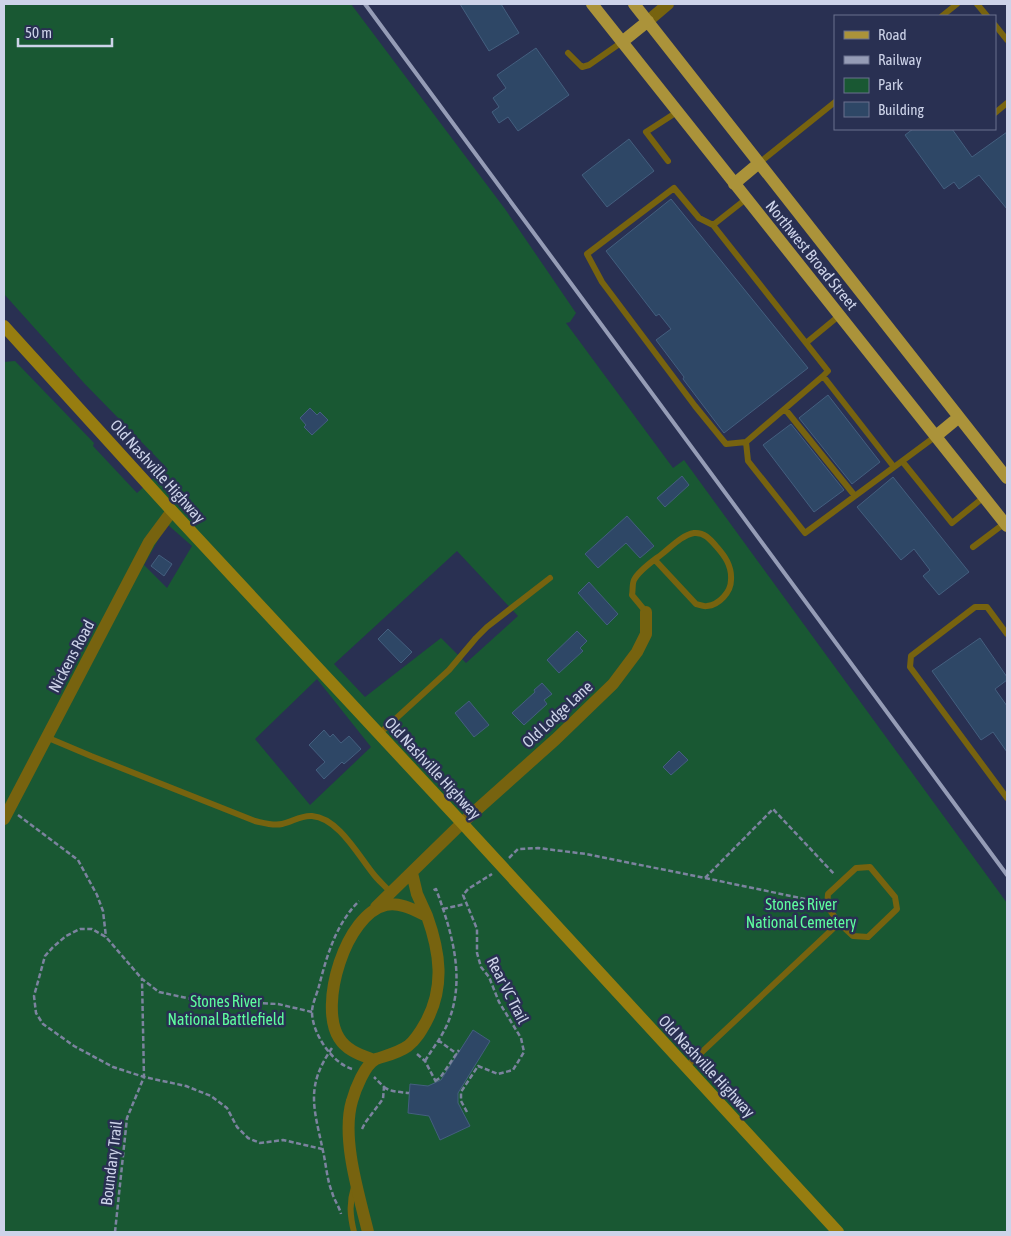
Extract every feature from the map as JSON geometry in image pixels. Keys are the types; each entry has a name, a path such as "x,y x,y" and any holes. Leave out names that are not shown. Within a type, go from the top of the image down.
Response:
{"main road":[{"name":"Northwest Broad Street","path":"592,4 1006,525"},
{"name":"Northwest Broad Street","path":"634,4 1007,478"},
{"path":"622,42 648,21"},
{"path":"734,184 759,163"},
{"name":"Old Nashville Highway","path":"4,326 172,511 838,1232"},
{"path":"936,436 959,417"}],"street":[{"path":"648,21 668,4"},
{"name":"Nickens Road","path":"6,814 149,542 172,511"},
{"name":"Old Lodge Lane","path":"372,911 412,874 462,823 556,739 613,684 637,652 646,634 646,612"},
{"path":"368,1232 356,1181 348,1134 351,1103 363,1073 374,1060 394,1054 409,1045 421,1031 438,994 440,970 437,948 427,916 417,894 412,874"},
{"path":"374,1060 350,1050 339,1038 333,1022 332,993 341,959 349,940 372,911 387,905 407,906 427,916"}],"lane":[{"path":"943,15 957,4"},
{"path":"977,4 986,15"},
{"path":"996,26 1007,40"},
{"path":"568,53 582,67 589,65 622,42"},
{"path":"996,112 1007,103"},
{"path":"759,163 834,105"},
{"path":"668,161 646,132 677,112"},
{"path":"674,188 699,218 713,225 806,342 828,371 746,442 726,444 695,406 602,282 587,254 674,188"},
{"path":"713,225 746,198"},
{"path":"806,342 840,315"},
{"path":"823,376 894,467"},
{"path":"786,409 855,496"},
{"path":"746,442 748,461 805,533 936,436"},
{"path":"902,461 952,523 984,497"},
{"path":"973,547 1006,525"},
{"path":"646,612 632,595 633,581 655,560 682,538 692,533 701,534 710,539 728,563 732,582 721,600 716,604 705,607 696,604 655,560"},
{"path":"380,734 449,670 487,627 550,578"},
{"path":"1007,634 987,607 975,607 911,656 909,661 910,667 1007,798"},
{"path":"46,737 255,821 282,824 297,818 311,816 324,819 339,829 376,878 391,893"},
{"path":"870,867 895,896 897,909 868,937 853,936 839,923 828,906 828,894 842,881 856,868 870,867"},
{"path":"686,1067 839,923"},
{"path":"354,1232 349,1213 356,1181"}],"path":[{"path":"705,878 773,809 842,881"},
{"path":"6,814 78,860 103,910 106,937"},
{"path":"443,908 465,904 463,895 468,889 501,866 518,849 538,848 586,854 806,899 828,901"},
{"name":"Rear VC Trail","path":"465,904 477,930 477,953 481,967 490,977 502,1007 521,1038 524,1052 513,1070 498,1074 478,1066 462,1092 461,1101 466,1112"},
{"path":"312,1012 278,1004 196,1000 159,992 142,979 106,937 92,929 80,929 66,936 45,956 34,996 36,1013 43,1024 74,1046 113,1067 144,1077 186,1086 211,1096 227,1108 237,1127 248,1138 260,1143 282,1140 322,1149"},
{"name":"Boundary Trail","path":"115,1232 127,1118 144,1077 142,979"},
{"path":"339,1038 324,1060 314,1087 315,1118 331,1192 343,1221"},
{"path":"438,1040 457,1054"},
{"path":"414,1052 425,1061 436,1082 459,1050"},
{"path":"384,1087 394,1091 409,1093"}],"green space":[{"name":"Stones River National Battlefield","path":"4,4 351,4 505,209 576,313 570,322 566,323 673,468 684,460 1007,903 1007,1232 4,1232 4,362 15,361 94,443 93,446 137,493 166,467 84,383 4,294","holes":["167,524 192,546 167,588 144,565","457,551 518,616 466,663 441,638 365,697 334,664","317,679 371,747 310,805 255,739"]}],"building":[{"path":"460,4 501,4 519,33 489,51"},
{"path":"536,48 569,95 518,131 508,117 499,123 492,112 499,107 493,98 506,88 497,75"},
{"path":"912,130 953,130 972,157 1007,132 1007,209 979,175 959,189 954,182 944,189 905,135"},
{"path":"629,139 654,171 607,207 582,175"},
{"path":"671,199 808,368 724,433 656,340 671,329 659,314 656,316 606,251"},
{"path":"828,395 880,462 852,484 799,418"},
{"path":"310,408 317,415 320,412 328,420 312,435 304,427 306,425 300,418"},
{"path":"791,424 844,490 814,512 763,445"},
{"path":"682,476 689,485 665,507 657,498"},
{"path":"893,477 969,572 939,595 923,576 930,570 914,549 901,560 857,507"},
{"path":"627,516 654,546 640,558 626,543 598,568 585,554"},
{"path":"159,555 172,564 164,576 151,566"},
{"path":"589,582 618,614 607,625 578,593"},
{"path":"388,629 412,652 401,663 378,639"},
{"path":"577,631 587,641 580,648 583,651 559,673 547,660"},
{"path":"980,638 1007,677 1007,680 995,689 1007,706 1007,752 993,732 981,740 932,671"},
{"path":"542,683 552,694 544,700 547,704 524,725 512,713"},
{"path":"469,701 489,725 474,737 455,713"},
{"path":"324,730 330,737 333,734 341,743 349,736 361,749 344,764 342,762 324,779 316,770 325,762 309,745"},
{"path":"679,751 688,760 671,775 663,767"},
{"path":"473,1030 490,1041 458,1093 458,1103 470,1126 440,1140 429,1116 408,1113 410,1084 428,1086 441,1080"}],"railway":[{"path":"365,4 1007,875"}],"park label":[{"name":"Stones River National Cemetery","path":"801,913"}]}
